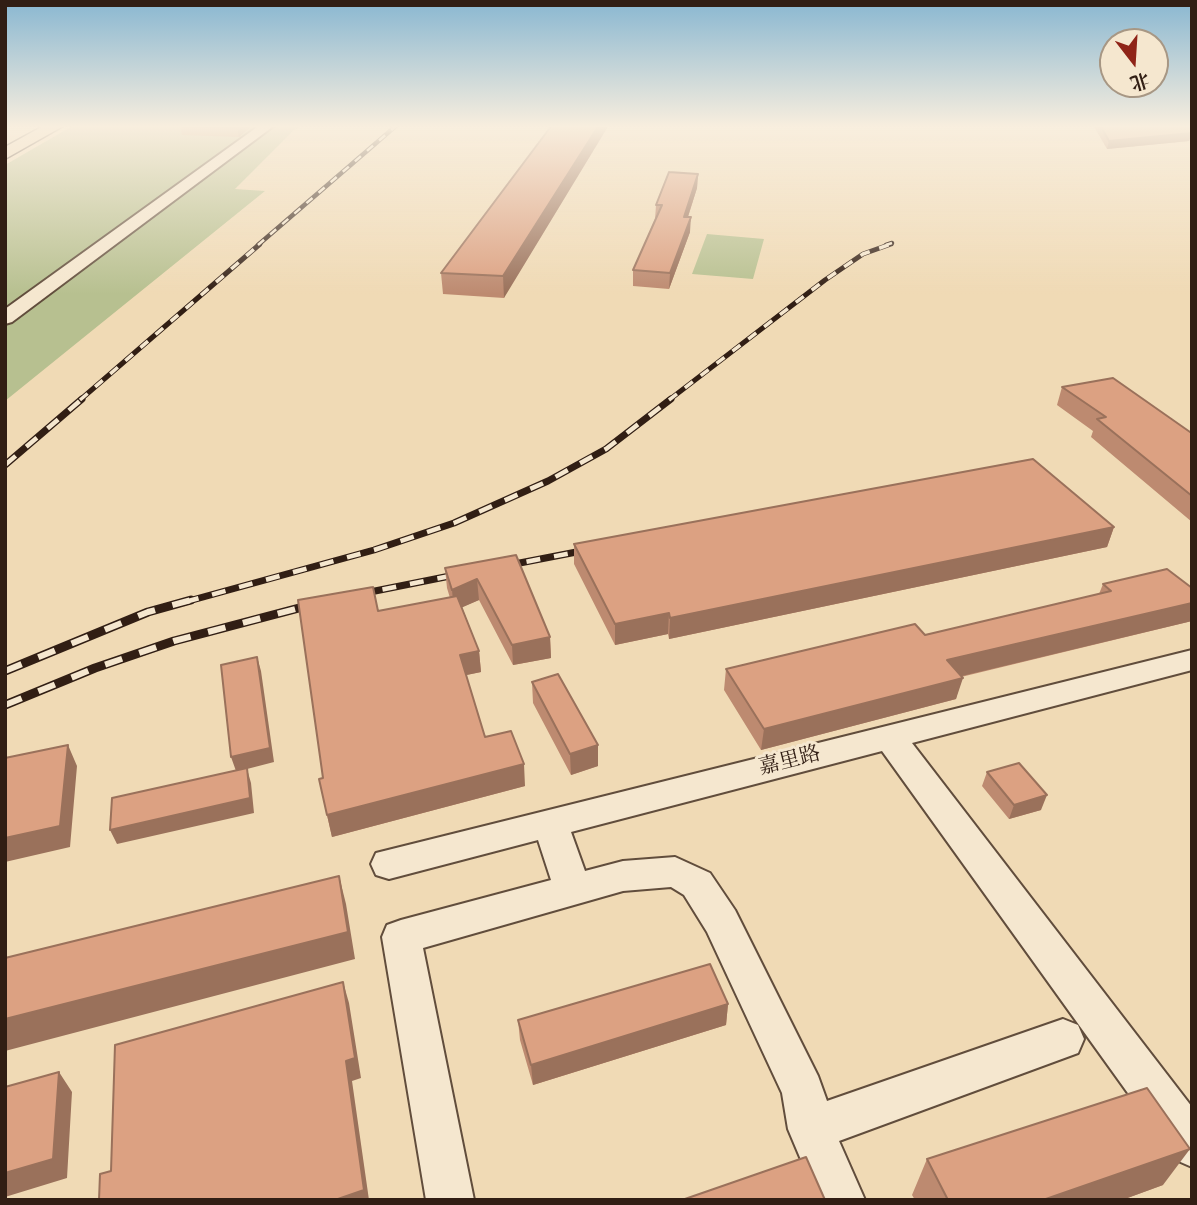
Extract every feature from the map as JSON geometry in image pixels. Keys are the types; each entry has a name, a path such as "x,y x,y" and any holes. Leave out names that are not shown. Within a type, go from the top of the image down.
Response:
{"street":[{"path":"5,318 192,181"},
{"name":"嘉里路","path":"389,864 1192,660"},
{"path":"890,737 1192,1144"},
{"path":"550,823 573,889"},
{"path":"450,1200 401,937 623,876 675,872 697,884 721,922 803,1091 810,1129 842,1200"},
{"path":"810,1129 1063,1039"}],"green space":[{"path":"5,181 243,181 235,189 265,191 5,401"},
{"path":"707,234 764,239 753,279 692,274"}],"building":[{"path":"510,181 563,181 503,276 441,273"},
{"path":"665,181 696,181 684,217 691,217 670,273 633,270 662,205 656,205"},
{"path":"1113,378 1192,432 1192,496 1097,419 1106,417 1062,387"},
{"path":"1033,459 1114,527 670,618 669,613 615,624 574,544"},
{"path":"516,555 550,637 512,645 477,579 452,590 445,568"},
{"path":"1167,569 1192,588 1192,603 947,660 963,678 764,729 726,669 915,624 925,635 1111,591 1103,584"},
{"path":"373,587 378,611 457,596 479,651 460,655 485,737 511,731 524,764 327,815 319,779 323,778 298,600"},
{"path":"257,657 270,748 231,757 221,665"},
{"path":"558,674 598,745 570,754 532,682"},
{"path":"68,745 60,826 5,838 5,758"},
{"path":"1019,763 1047,795 1014,805 987,772"},
{"path":"247,768 250,798 110,830 112,798"},
{"path":"339,876 348,932 5,1019 5,958"},
{"path":"710,964 728,1004 531,1065 518,1020"},
{"path":"343,982 355,1058 346,1061 364,1190 335,1200 99,1200 100,1174 111,1171 115,1045"},
{"path":"59,1072 53,1159 5,1173 5,1087"},
{"path":"1147,1088 1190,1149 1043,1200 948,1200 927,1159"},
{"path":"806,1157 825,1200 682,1200"}],"railway":[{"path":"258,245 332,181"},
{"path":"886,245 892,243"},
{"path":"80,400 260,244"},
{"path":"669,400 825,280 863,254 891,244"},
{"path":"5,465 82,399"},
{"path":"185,602 374,550 454,523 548,481 606,449 671,399"},
{"path":"499,567 592,549"},
{"path":"355,595 465,573"},
{"path":"5,671 148,612 191,600"},
{"path":"5,705 95,668 174,641 318,603"}]}
